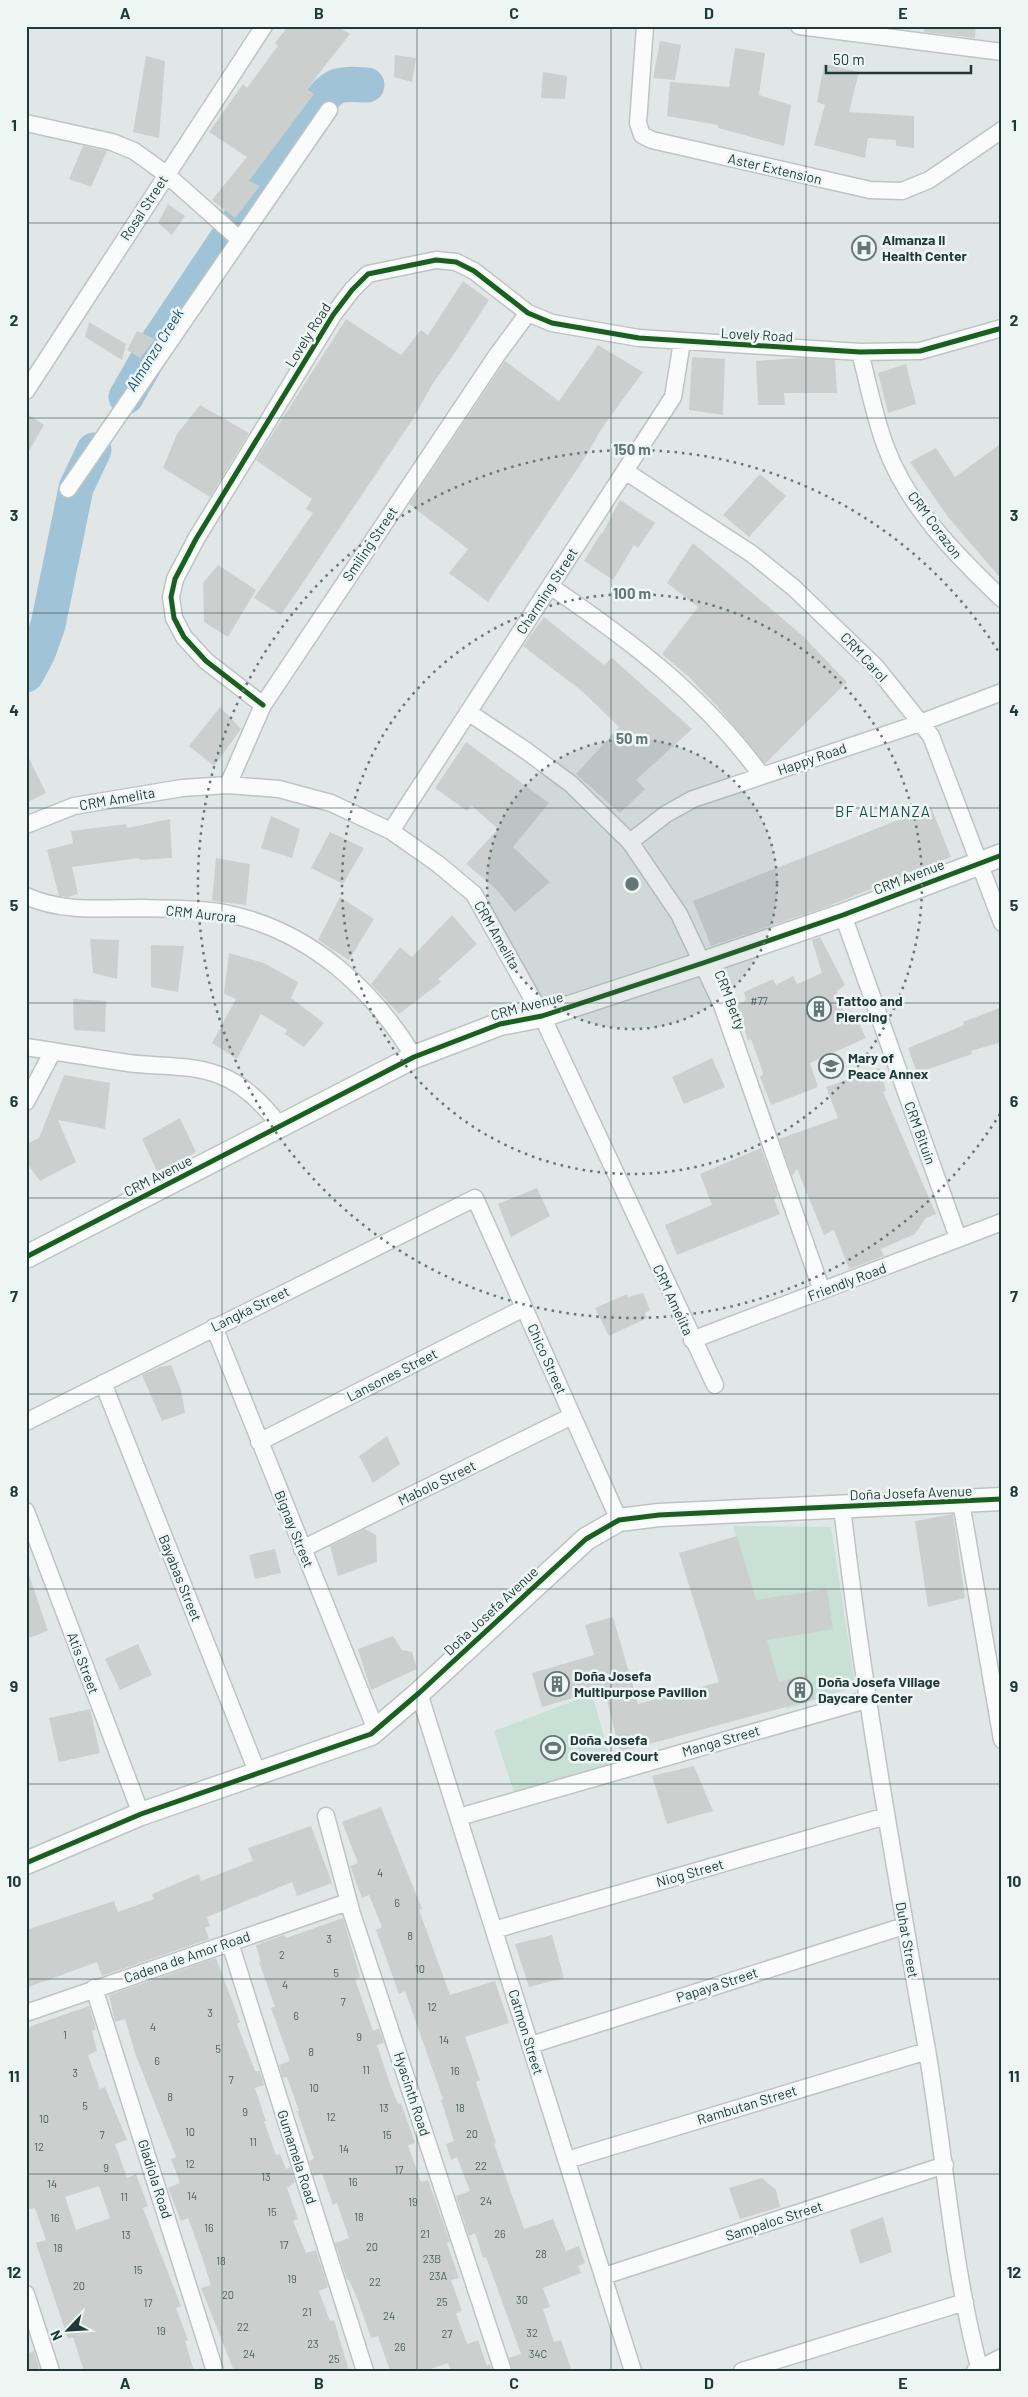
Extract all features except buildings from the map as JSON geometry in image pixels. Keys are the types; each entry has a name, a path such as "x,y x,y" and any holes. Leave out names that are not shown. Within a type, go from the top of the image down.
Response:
{"street":[{"name":"Rosal Street","path":"26,391 264,26"},
{"name":"Aster Extension","path":"645,26 638,123 642,135 652,140 861,188 902,191 929,180 1002,130"},
{"path":"800,26 1002,52"},
{"path":"68,489 329,110"},
{"path":"26,124 112,142 134,151 166,174 239,239"},
{"name":"Lovely Road","path":"263,705 206,661 184,637 174,618 171,597 174,579 196,539 333,315 352,290 368,274 436,260 456,262 474,271 528,313 552,323 589,331 682,342 860,352 920,351 1002,328"},
{"name":"Smiling Street","path":"228,785 263,705 492,362 528,313"},
{"name":"Charming Street","path":"390,831 673,396 682,342"},
{"name":"CRM Corazon","path":"860,352 886,446 903,481 924,515 964,562 1002,600"},
{"name":"CRM Carol","path":"625,470 752,554 794,588 876,667 931,736 1002,923"},
{"path":"550,586 658,663 738,743 762,776"},
{"name":"Happy Road","path":"630,842 666,814 693,799 920,722 1002,692"},
{"name":"CRM Betty","path":"468,712 525,750 571,784 630,842 679,914 722,1005 822,1291"},
{"name":"CRM Amelita","path":"26,825 74,806 182,788 228,785 279,789 331,803 390,831 438,864 474,894 542,1016 692,1340 715,1385"},
{"name":"CRM Avenue","path":"26,1257 414,1057 500,1024 542,1016 843,915 1002,854"},
{"name":"CRM Aurora","path":"26,896 46,905 86,910 141,908 232,914 274,928 304,943 369,994 414,1057"},
{"name":"CRM Bituin","path":"843,915 958,1238"},
{"path":"26,1047 130,1063 180,1067 220,1075 268,1109 280,1126"},
{"path":"26,1102 53,1051"},
{"name":"Chico Street","path":"475,1198 619,1520"},
{"name":"Langka Street","path":"26,1422 475,1198"},
{"name":"Friendly Road","path":"692,1340 1002,1222"},
{"name":"Lansones Street","path":"259,1442 524,1308"},
{"name":"Bignay Street","path":"214,1327 376,1730"},
{"name":"Bayabas Street","path":"103,1383 258,1774"},
{"name":"Mabolo Street","path":"302,1549 572,1416"},
{"name":"Doña Josefa Avenue","path":"26,1863 140,1814 371,1734 419,1693 586,1539 619,1520 659,1515 1002,1500"},
{"path":"961,1502 1002,1740"},
{"name":"Duhat Street","path":"842,1507 854,1610 886,1816 927,2051 965,2302 978,2370"},
{"name":"Atis Street","path":"26,1511 140,1814"},
{"name":"Catmon Street","path":"419,1693 633,2371"},
{"name":"Manga Street","path":"459,1817 868,1699"},
{"name":"Hyacinth Road","path":"326,1816 348,1902 503,2371"},
{"name":"Niog Street","path":"494,1930 886,1816"},
{"name":"Cadena de Amor Road","path":"26,2013 348,1902"},
{"name":"Papaya Street","path":"530,2045 904,1926"},
{"name":"Gumamela Road","path":"230,1943 365,2371"},
{"name":"Gladiola Road","path":"94,1988 216,2371"},
{"name":"Rambutan Street","path":"567,2160 927,2051"},
{"name":"Sampaloc Street","path":"604,2276 945,2165"},
{"path":"26,2294 51,2371"},
{"path":"742,2371 965,2302"},
{"path":"978,2370 1002,2357"}],"green space":[{"path":"733,1526 831,1527 855,1684 852,1688 787,1709"},
{"name":"Doña Josefa Covered Court","path":"592,1694 612,1764 514,1793 494,1731"}],"waterway":[{"name":"Almanza Creek","path":"126,397 157,343 314,109 326,94 336,87 348,84 367,85"},
{"name":"Almanza Creek","path":"26,675 38,653 48,625 76,488 94,450"}],"cycle path":[{"path":"263,705 206,661 184,637 174,618 171,597 175,579 196,539 333,315 352,290 368,274 436,260 456,262 474,271 528,313 552,323 639,338 860,352 920,351 1002,328"},
{"path":"26,1257 414,1057 500,1024 542,1016 843,915 1002,855"},
{"path":"26,1863 141,1814 371,1734 419,1693 586,1539 619,1520 659,1515 1002,1499"}],"place":[{"name":"Almanza II Health Center","path":"864,248"},
{"name":"Tattoo and Piercing","path":"819,1009"},
{"name":"Mary of Peace Annex","path":"831,1066"},
{"name":"Doña Josefa Multipurpose Pavilion","path":"557,1684"},
{"name":"Doña Josefa Village Daycare Center","path":"800,1690"},
{"name":"Doña Josefa Covered Court","path":"553,1748"}],"district":[{"name":"BF ALMANZA","path":"883,812"}]}
